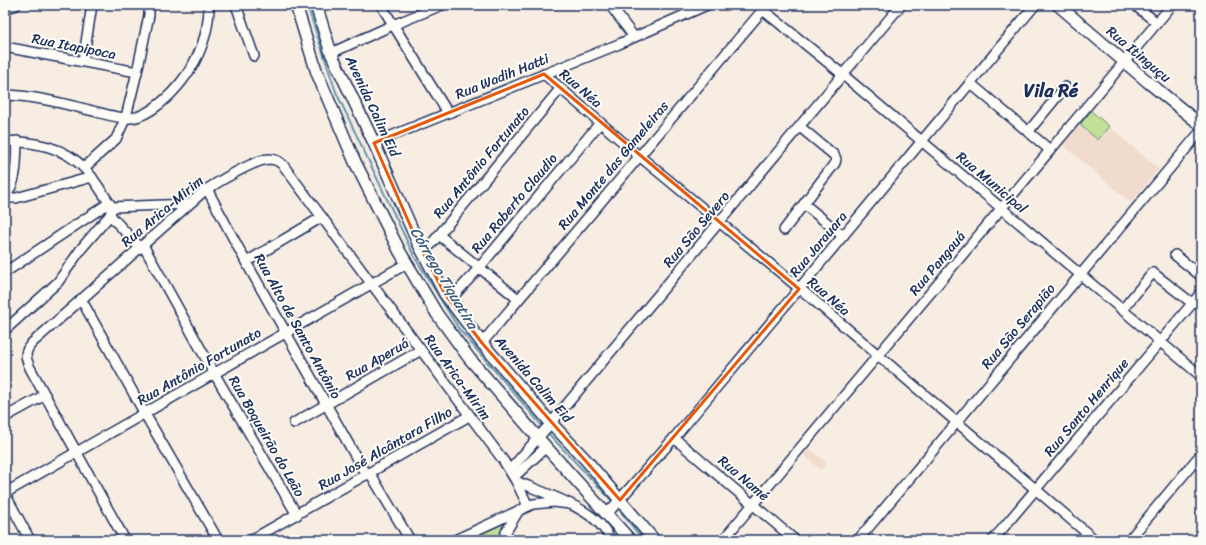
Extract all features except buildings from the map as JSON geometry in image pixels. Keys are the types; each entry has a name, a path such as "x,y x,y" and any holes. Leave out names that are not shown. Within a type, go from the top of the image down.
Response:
{"main road":[{"name":"Avenida Calim Eid","path":"296,5 317,73 352,155 406,264 437,314 455,340 545,430 576,449 654,540"},
{"name":"Avenida Calim Eid","path":"316,5 331,52 374,143 423,254 449,301 482,343 545,430 546,447 630,540"},
{"name":"Rua Itinguçu","path":"1058,5 1201,125"}],"street":[{"path":"5,9 16,5"},
{"path":"83,61 92,5"},
{"path":"84,168 116,139 126,118 149,15 149,5"},
{"path":"5,95 42,99 126,118 138,116 156,106 173,93 187,75 204,38 208,25 209,5"},
{"path":"236,5 254,56"},
{"path":"381,5 448,113"},
{"path":"331,52 442,5"},
{"path":"610,5 634,37"},
{"name":"Rua Wadih Hatti","path":"374,143 634,37 707,5"},
{"name":"Rua São Severo","path":"513,476 545,430 901,5"},
{"name":"Rua Jarauara","path":"607,514 674,438 1035,5"},
{"path":"1135,5 1157,23"},
{"name":"Rua Pangauá","path":"723,540 1172,5"},
{"name":"Rua Municipal","path":"765,7 843,75 1201,376"},
{"name":"Rua Monte das Gameleiras","path":"482,343 765,7"},
{"name":"Rua Itapipoca","path":"5,47 137,72"},
{"name":"Rua Néa","path":"544,74 639,156 720,222 955,423 1095,540"},
{"path":"970,83 1050,150"},
{"path":"1028,132 1065,87"},
{"name":"Rua Antônio Fortunato","path":"423,254 560,89"},
{"name":"Rua Roberto Claudio","path":"449,301 479,268 600,123"},
{"path":"784,230 832,168 836,159 834,155 800,127"},
{"name":"Rua São Serapião","path":"858,540 1201,131"},
{"name":"Rua Boqueirão do Leão","path":"5,141 38,144 56,149 71,157 92,177 110,208 142,246 214,373 297,514"},
{"path":"5,197 13,182 17,141"},
{"name":"Rua Arica-Mirim","path":"125,540 26,359 26,352 32,343 207,189 262,160 274,159 283,165 513,476 528,506"},
{"path":"5,197 16,198 92,177"},
{"name":"Rua Alto de Santo Antônio","path":"207,189 326,405 410,540"},
{"path":"7,271 110,208 189,204"},
{"path":"804,204 843,236"},
{"path":"5,330 53,288 110,208"},
{"path":"246,262 322,217"},
{"path":"439,235 518,299"},
{"path":"1175,255 1201,276"},
{"name":"Rua Antônio Fortunato","path":"5,494 76,451 145,414 406,264"},
{"path":"1122,310 1153,273 1192,303"},
{"name":"Rua Santo Henrique","path":"993,540 1201,293"},
{"path":"81,299 218,540"},
{"name":"Rua Aperuá","path":"294,423 421,350"},
{"path":"5,417 45,394"},
{"name":"Rua José Alcântara Filho","path":"251,540 469,416"},
{"name":"Rua Namé","path":"674,438 795,540"},
{"path":"546,447 513,476 583,510 593,517 605,529 610,540"},
{"path":"1129,540 1201,454"},
{"path":"5,494 30,540"},
{"path":"455,540 528,506 546,502 570,504"},
{"path":"503,540 519,510"}],"highlighted area":[{"path":"544,74 799,289 620,500 482,343 445,294 418,243 374,143"}],"shaded area":[{"path":"1091,111 1159,169 1131,203 1063,145"},
{"path":"809,448 827,463 821,470 804,455"}],"green space":[{"path":"1091,111 1109,126 1098,140 1080,125"},
{"path":"505,523 499,540 465,540"}],"waterway":[{"name":"Córrego Tiquatira","path":"307,5 336,92 414,256 459,329 544,428"},
{"name":"Córrego Tiquatira","path":"546,431 613,502"},
{"name":"Córrego Tiquatira","path":"617,507 643,540"}],"district":[{"name":"Vila Ré","path":"1051,91"}]}
